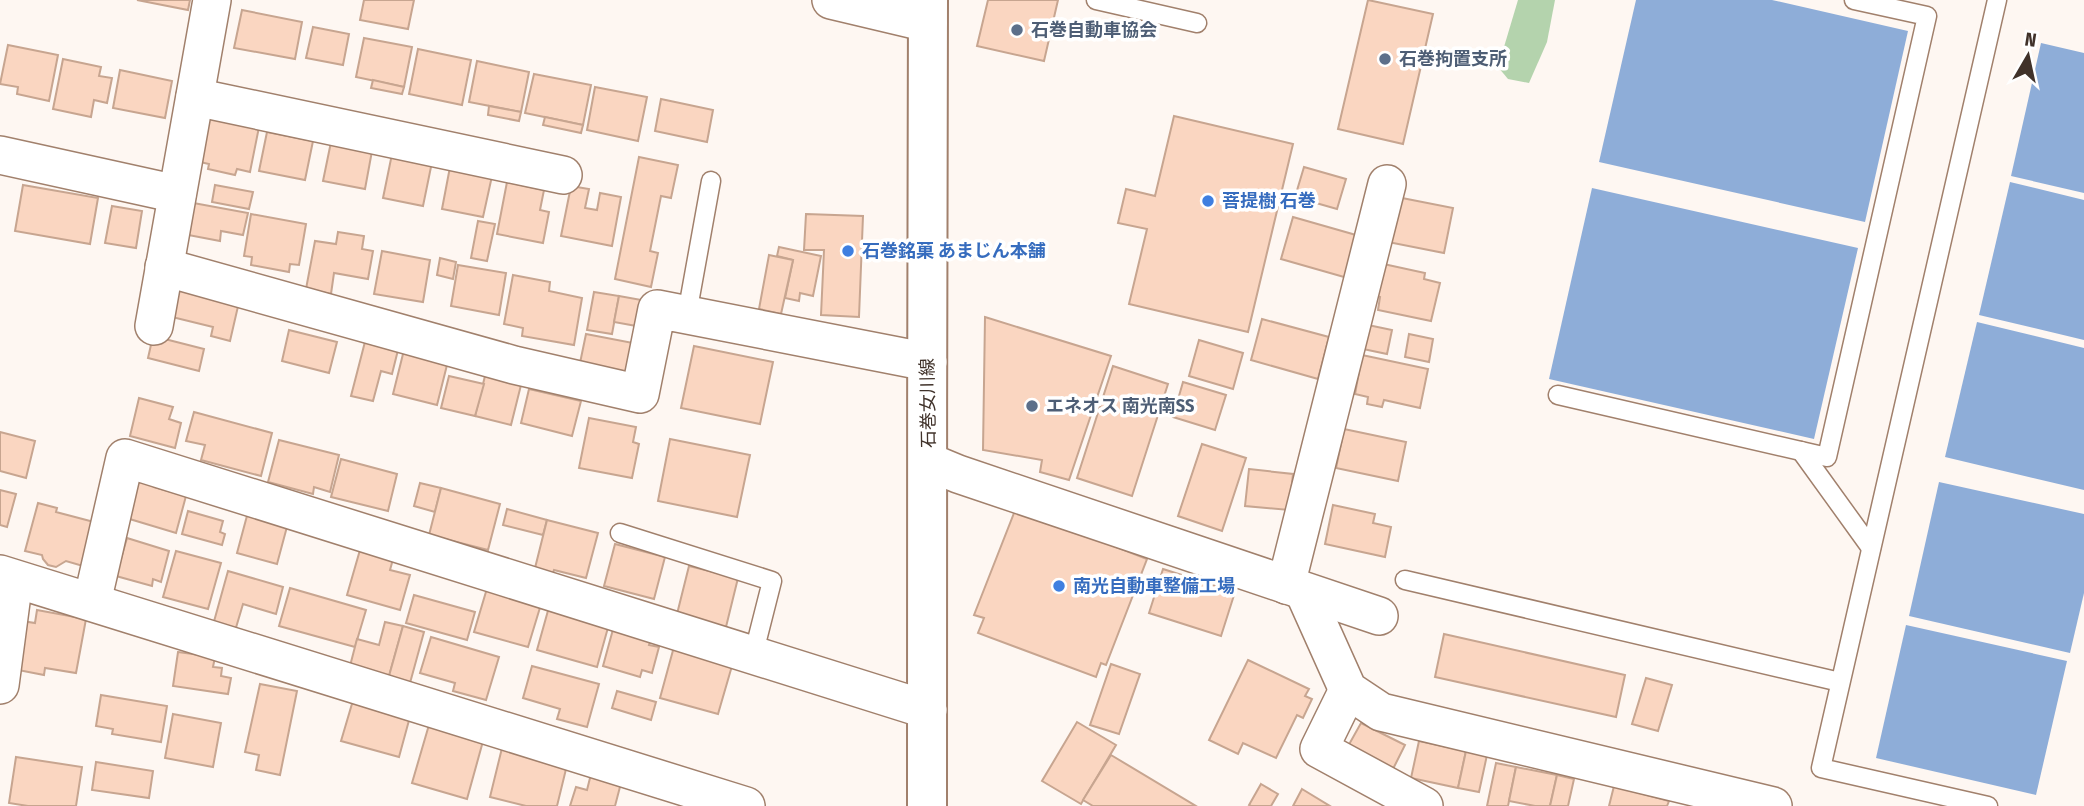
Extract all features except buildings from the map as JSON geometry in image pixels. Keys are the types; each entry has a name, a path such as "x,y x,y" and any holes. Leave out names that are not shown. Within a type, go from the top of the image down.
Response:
{"main road":[{"name":"石巻女川線","path":"927,806 928,12"}],"street":[{"path":"154,326 212,0"},
{"path":"831,0 928,12"},
{"path":"195,97 563,175"},
{"path":"0,155 177,194"},
{"path":"1387,184 1295,589 1348,690 1381,712 1705,798 1773,806"},
{"path":"164,267 514,365 640,394 657,309 928,362"},
{"path":"92,602 125,458 928,710"},
{"path":"929,462 1379,616"},
{"path":"0,685 7,576 746,806"},
{"path":"1348,690 1319,749 1424,806"}],"lane":[{"path":"1096,0 1197,23"},
{"path":"1558,395 1827,457 1927,16 1854,0"},
{"path":"1988,806 1821,768 1997,0"},
{"path":"687,314 712,181"},
{"path":"1801,451 1871,548"},
{"path":"620,533 772,581 753,656"},
{"path":"1405,580 1840,682"}],"green space":[{"path":"1518,0 1555,0 1547,42 1529,83 1508,79 1498,67"}],"water":[{"path":"1636,0 1772,0 1908,31 1865,222 1599,162"},
{"path":"2041,43 2084,53 2084,193 2011,176"},
{"path":"2010,182 2084,200 2084,340 1979,315"},
{"path":"1592,188 1858,248 1814,439 1549,379"},
{"path":"1977,322 2084,348 2084,490 1945,457"},
{"path":"1939,482 2084,514 2084,593 2070,653 1909,616"},
{"path":"1906,625 2067,661 2036,795 1876,758"}],"place":[{"name":"石巻自動車協会","path":"1017,30"},
{"name":"石巻拘置支所","path":"1385,59"},
{"name":"菩提樹 石巻","path":"1208,201"},
{"name":"石巻銘菓 あまじん本舗","path":"848,251"},
{"name":"エネオス 南光南SS","path":"1032,406"},
{"name":"南光自動車整備工場","path":"1059,586"}]}
